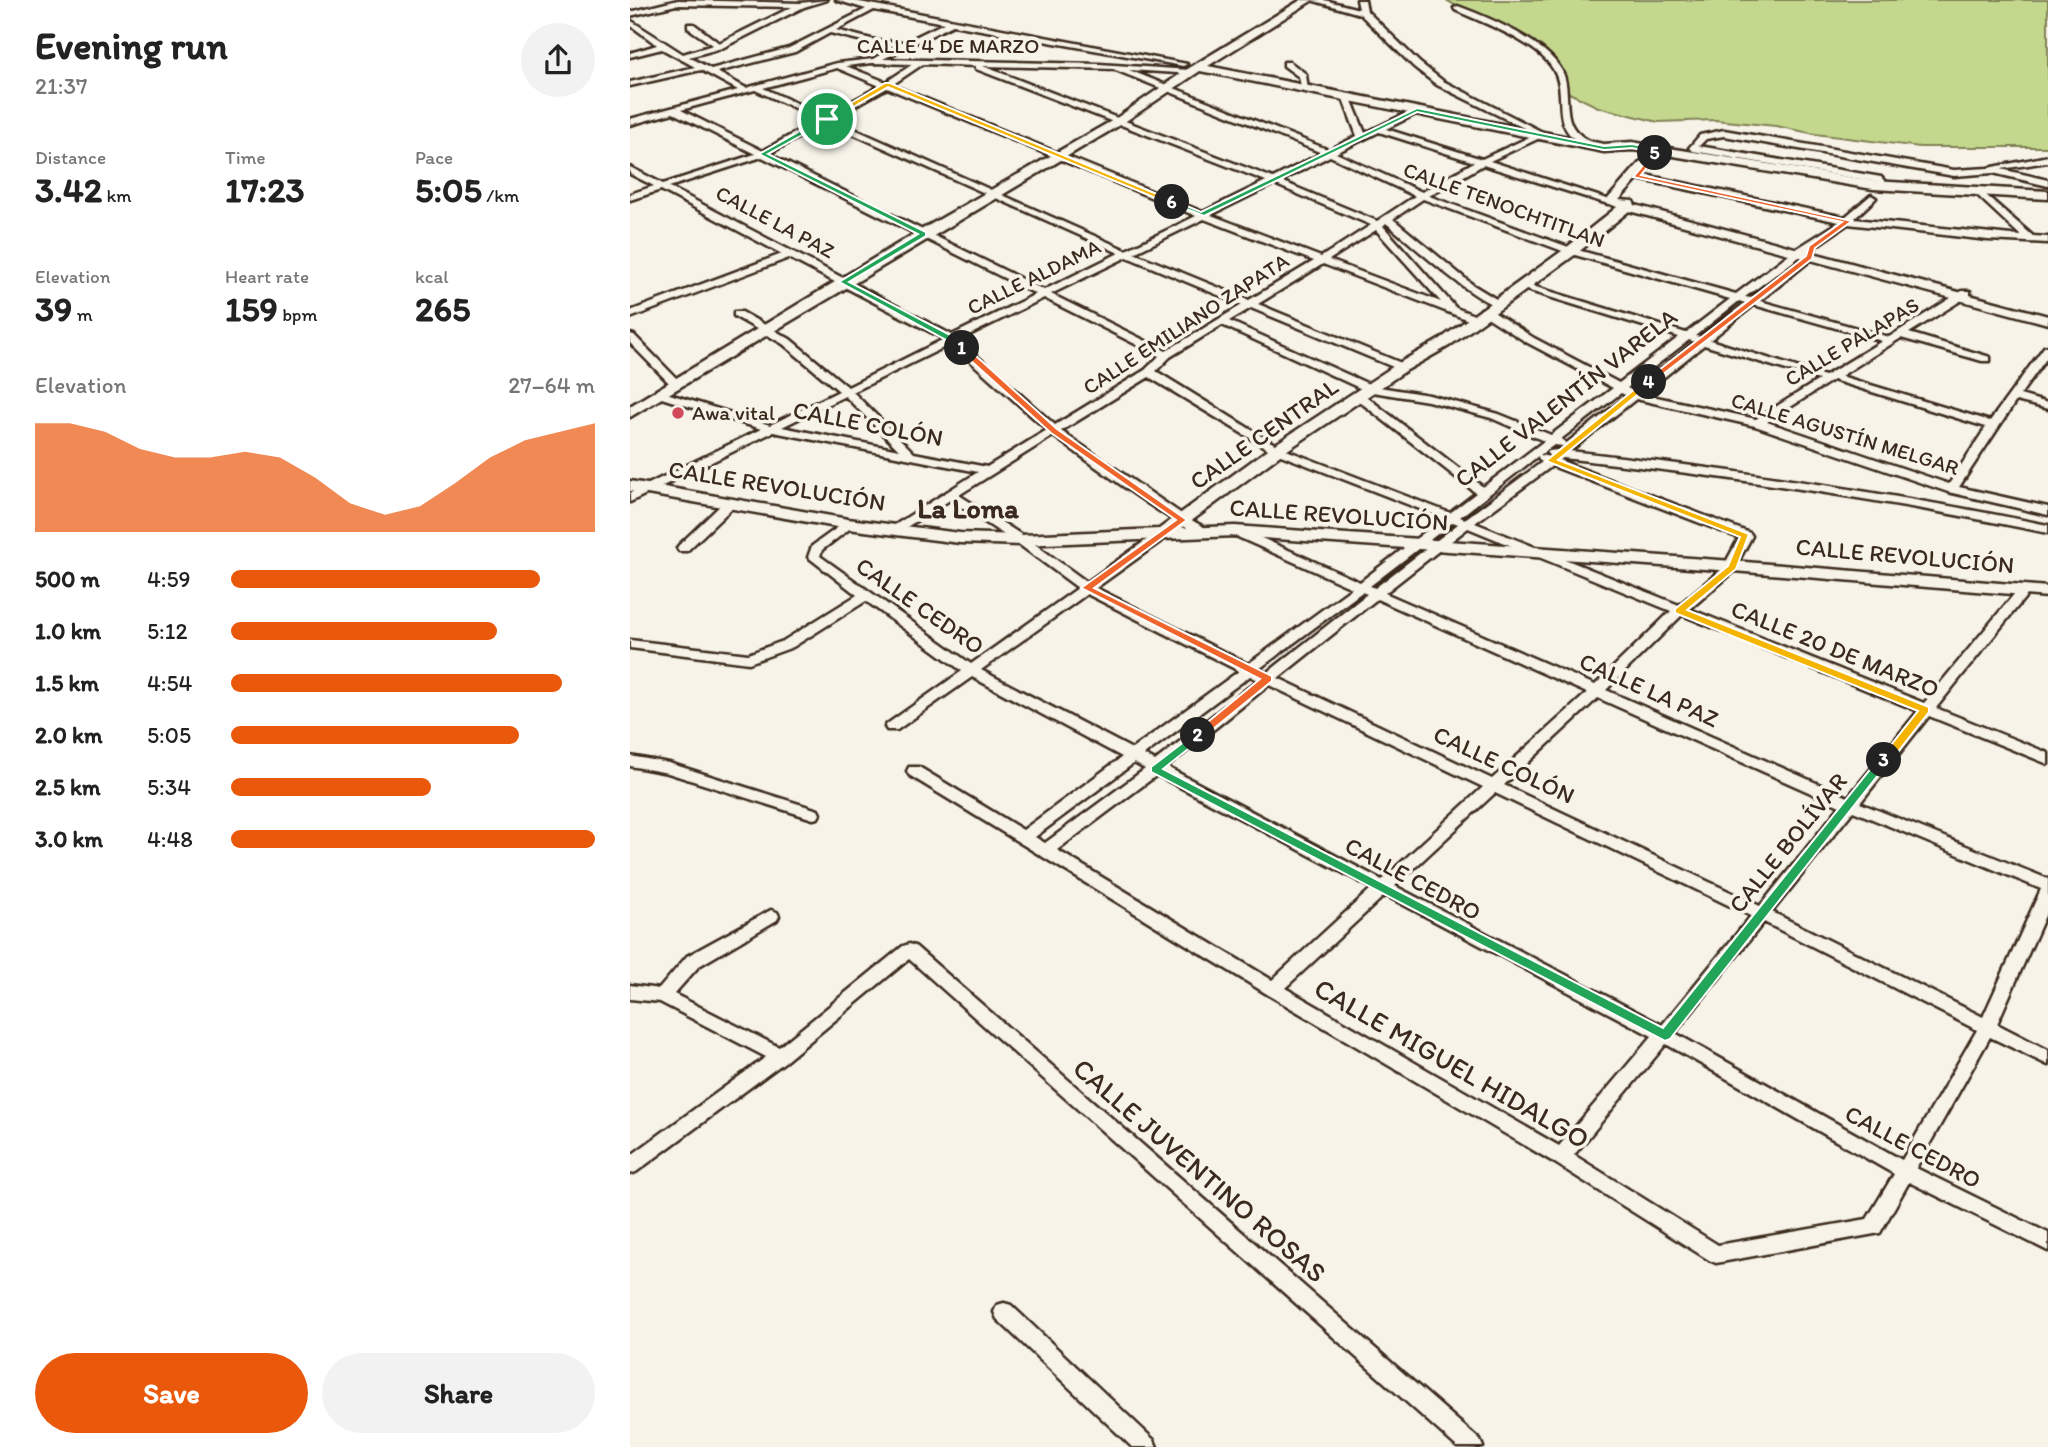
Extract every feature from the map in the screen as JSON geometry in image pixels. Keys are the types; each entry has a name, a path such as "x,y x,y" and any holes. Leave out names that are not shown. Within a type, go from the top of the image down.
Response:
{"street":[{"path":"630,14 688,0"},
{"path":"683,56 719,46 802,5 823,0"},
{"path":"840,0 1594,146 1632,146 1884,185 2048,195"},
{"path":"633,407 1119,121 1194,70 1308,0"},
{"path":"1315,0 1363,12 1417,65 1440,83 1544,137"},
{"path":"1361,0 1363,12"},
{"path":"677,3 802,5"},
{"path":"630,84 792,50 873,8"},
{"path":"1458,8 1539,50 1555,64 1564,94 1563,112 1571,132 1594,146"},
{"path":"630,22 634,29 663,46 749,89 827,119 1126,253 1402,367"},
{"path":"872,61 952,22"},
{"path":"691,26 719,46"},
{"path":"830,30 879,43 908,44"},
{"path":"630,55 663,46"},
{"name":"CALLE 4 DE MARZO","path":"630,122 837,65 872,61 1194,70"},
{"path":"630,197 762,154 887,85 921,62"},
{"path":"967,63 1381,221 1470,287 1486,311"},
{"path":"1287,64 1303,76 1305,89"},
{"path":"837,65 1202,215 1453,310 1486,311"},
{"name":"CALLE TENOCHTITLAN","path":"1116,68 1329,153 1422,196 1571,251 1892,341"},
{"path":"1346,96 1362,137"},
{"path":"672,109 1166,355"},
{"name":"CALLE ALDAMA","path":"630,498 638,487 769,429 1417,110"},
{"path":"1378,129 1479,163 1616,202 2047,318"},
{"path":"1884,185 1881,180 1693,148 1703,137 1724,133 1954,173 2048,159"},
{"name":"CALLE EMILIANO ZAPATA","path":"893,530 1149,372 1166,355 1323,260 1422,196 1479,163 1544,137"},
{"name":"CALLE CENTRAL","path":"892,727 1277,450 1402,367 1444,343 1571,251 1616,202 1658,150"},
{"path":"1997,168 2048,174"},
{"path":"1997,168 2048,183"},
{"name":"CALLE LA PAZ","path":"630,170 951,339 1054,431 1182,520 1205,533"},
{"path":"1636,176 1849,221 1988,237 2048,240"},
{"path":"1979,192 2030,239"},
{"path":"1806,252 1849,221 1871,198"},
{"path":"1381,221 1453,310"},
{"name":"CALLE VALENTÍN VARELA","path":"1024,837 1484,494 1686,336 1806,252"},
{"name":"CALLE VALENTÍN VARELA","path":"1045,851 1155,769 1436,546 1752,302 1806,252"},
{"path":"630,315 790,254"},
{"path":"1523,286 1700,341 1993,425"},
{"name":"CALLE PALAPAS","path":"1758,423 1964,295"},
{"name":"CALLE AGUSTÍN MELGAR","path":"1486,311 1530,341 1633,395 1758,423 1952,489 2048,510"},
{"path":"737,314 768,328 847,390 910,455"},
{"path":"1223,322 1365,392 1484,494"},
{"path":"1903,335 1986,359"},
{"path":"630,337 676,384"},
{"path":"1952,489 1993,425 2048,349"},
{"name":"CALLE 20 DE MARZO","path":"1149,372 1277,450 1467,523 1535,553 2048,759"},
{"path":"1273,989 1596,692 1679,611 1733,566 1732,562 1746,536 1559,453 1554,440 1495,416 1429,398 1365,392"},
{"name":"CALLE COLÓN","path":"659,394 769,429 989,471"},
{"path":"2013,397 2048,407"},
{"path":"1538,453 1660,465 1926,504 2048,529"},
{"name":"CALLE REVOLUCIÓN","path":"638,487 848,524 960,538 1021,540 1235,531 1733,566 2048,592"},
{"name":"CALLE COLÓN","path":"951,495 1021,540 1086,588 1249,670 1760,913 2048,1058"},
{"path":"683,548 729,503"},
{"name":"CALLE CEDRO","path":"848,524 816,549 814,557 971,671 1665,1035 1905,1171 2048,1242"},
{"name":"CALLE LA PAZ","path":"1235,531 1849,804 2048,885"},
{"name":"CALLE BOLÍVAR","path":"1560,1157 1665,1035 1925,709 2025,590"},
{"path":"630,645 749,659 788,643 866,596"},
{"path":"630,761 669,768 813,814"},
{"name":"CALLE MIGUEL HIDALGO","path":"914,771 1273,989 1560,1157 1716,1254 1873,1227 1905,1171"},
{"path":"1905,1171 1986,1028 2048,891"},
{"path":"663,996 693,961 771,916"},
{"name":"CALLE JUVENTINO ROSAS","path":"780,1056 909,950 1473,1447"},
{"path":"630,992 663,996 780,1056 630,1166"},
{"path":"1004,1312 1147,1447"}],"green space":[{"path":"1446,0 2048,0 2048,147 1920,147 1715,120 1658,122 1598,107 1561,89 1560,74 1551,60"}],"place":[{"name":"Awa vital","path":"678,413"}],"district":[{"name":"La Loma","path":"968,508"}],"route":[{"path":"887,85 1202,215 1417,110 1604,148 1632,146 1658,150 1636,176 1849,221 1812,247 1809,257 1551,461 1746,536 1732,562 1733,566 1679,611 1925,709 1665,1035 1155,769 1268,678 1086,588 1182,520 1054,431 951,339 843,282 924,234 762,154 827,119 887,85"}]}
